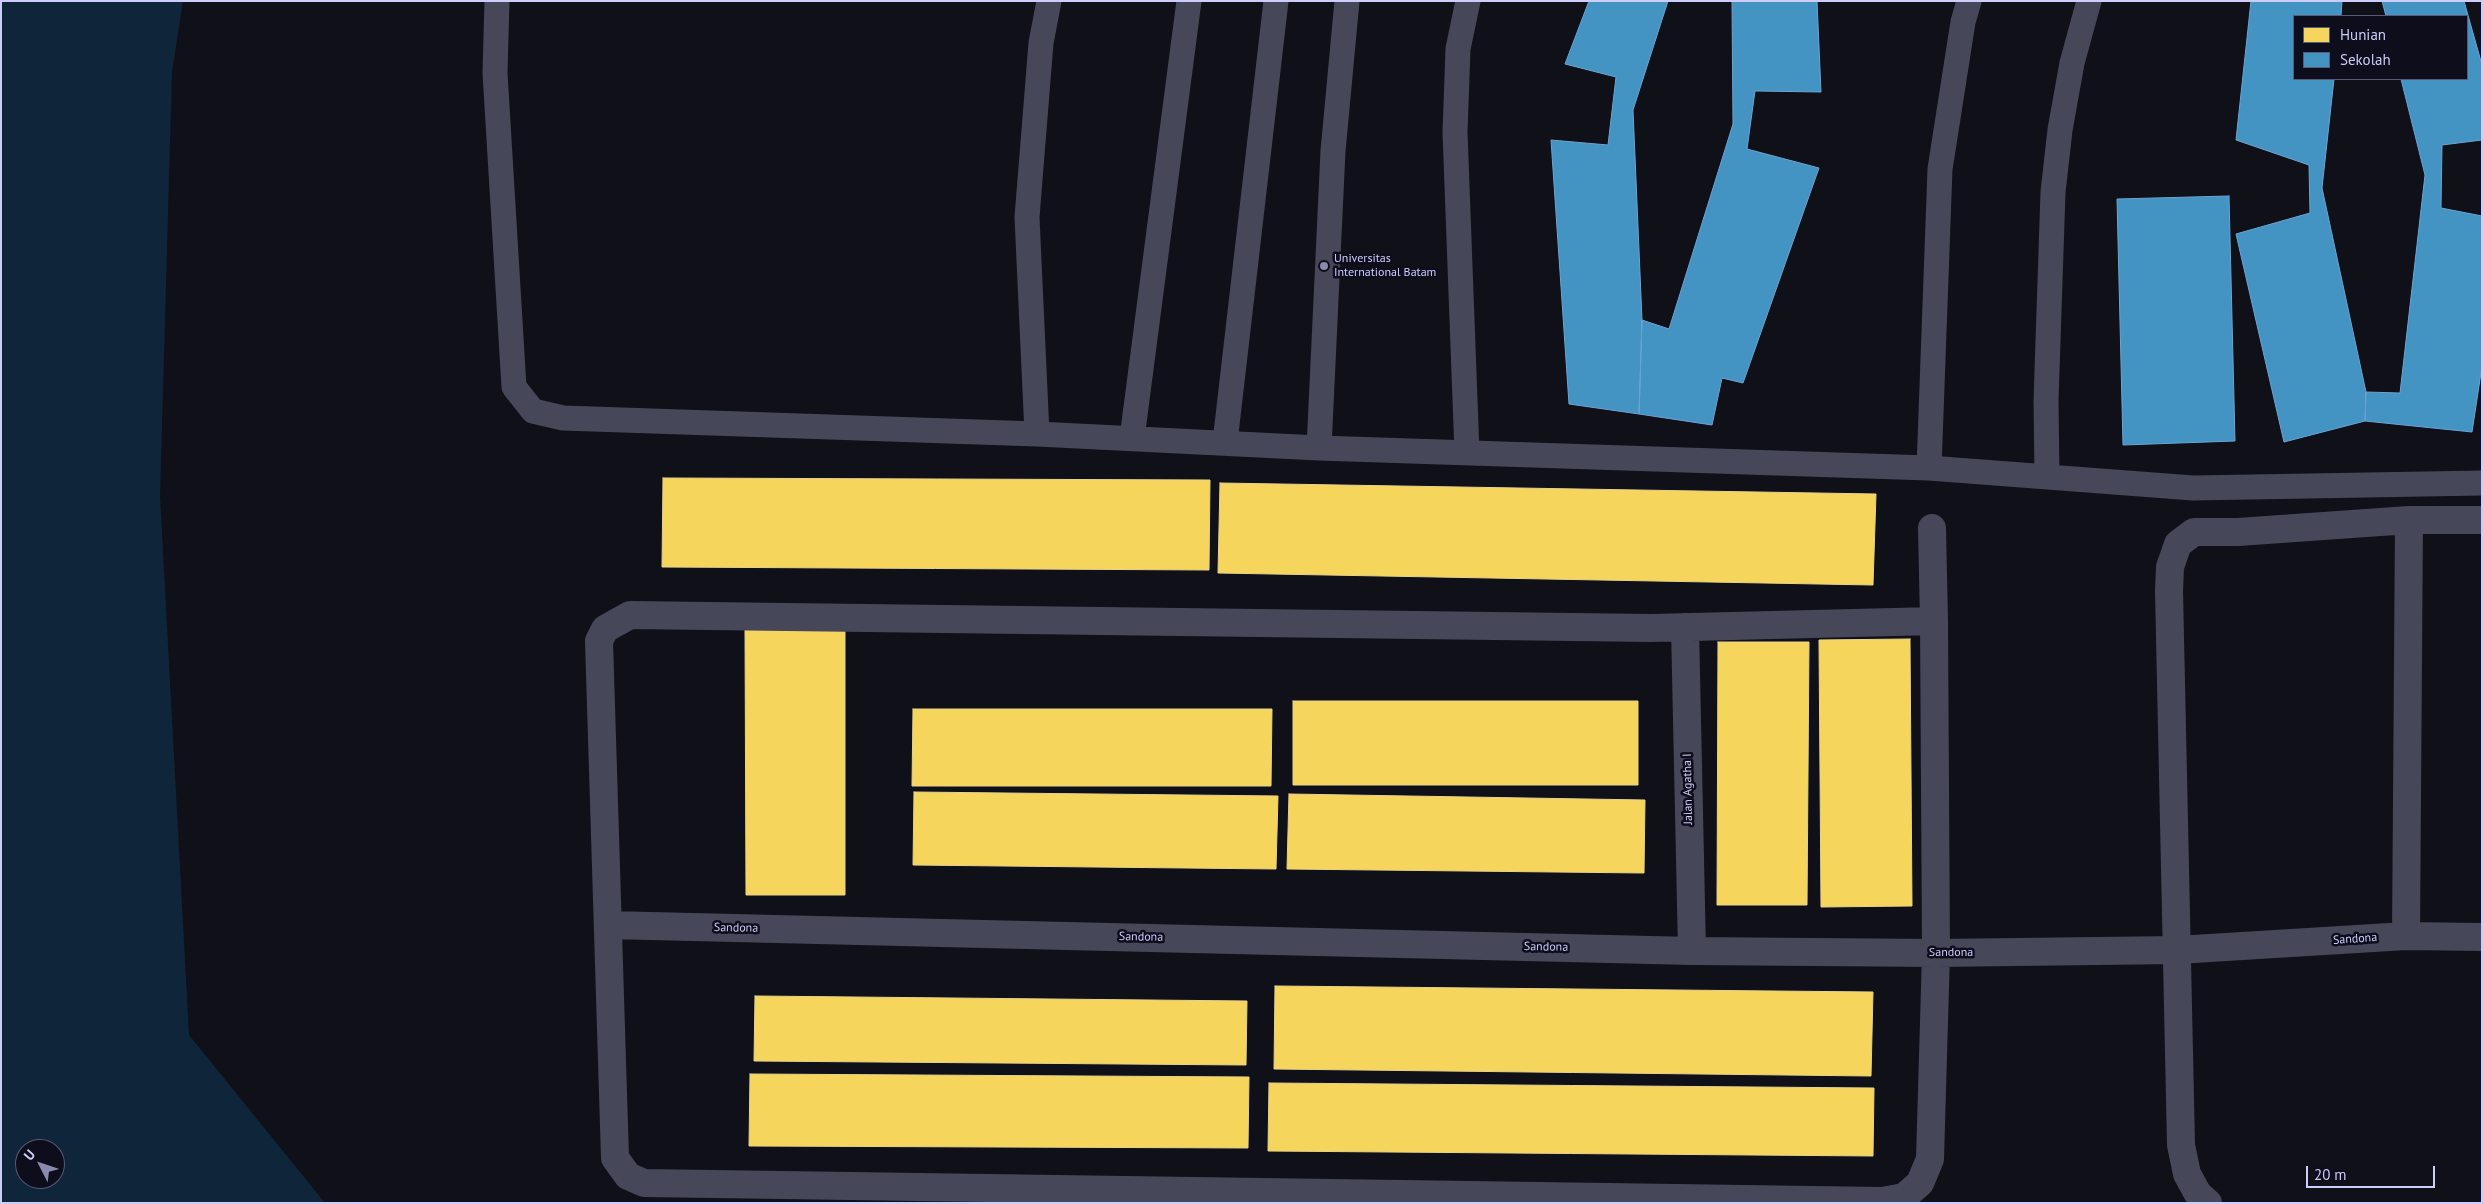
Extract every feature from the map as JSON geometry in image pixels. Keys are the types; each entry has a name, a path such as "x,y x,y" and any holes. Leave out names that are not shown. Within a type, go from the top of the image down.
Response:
{"street":[{"path":"2406,936 2409,520"},
{"path":"2208,1203 2198,1194 2187,1174 2181,1145 2170,591 2170,567 2178,544 2194,532 2238,532 2409,520 2482,520"},
{"path":"1932,528 1934,621 1936,953 1930,1159 1920,1183 1904,1197 1882,1201 644,1183 628,1176 615,1158 600,641 605,629 630,615 1684,627 1934,621"},
{"name":"Jalan Agatha I","path":"1684,627 1692,950"},
{"name":"Sandona","path":"609,925 1692,950 1936,953 2177,950 2406,936 2482,938"}],"lane":[{"path":"497,1 495,73 514,387 533,411 563,418 1037,434 1319,448 1929,468 2193,488 2482,483"},
{"path":"1037,434 1027,217 1041,43 1049,1"},
{"path":"1132,438 1189,1"},
{"path":"1225,442 1276,1"},
{"path":"1319,448 1333,151 1347,1"},
{"path":"1467,453 1454,132 1458,48 1468,1"},
{"path":"1929,468 1940,169 1963,22 1969,1"},
{"path":"2046,477 2046,401 2053,192 2060,130 2070,73 2089,1"}],"water":[{"path":"1,1 183,1 172,72 160,496 189,1035 325,1203 1,1203"}],"building: Hunian":[{"path":"663,478 1210,480 1209,570 662,567"},
{"path":"1220,483 1876,494 1873,585 1218,573"},
{"path":"845,628 845,895 746,895 745,629"},
{"path":"1910,639 1912,906 1821,907 1819,640"},
{"path":"1718,642 1809,642 1807,905 1717,905"},
{"path":"1293,701 1638,701 1638,785 1293,785"},
{"path":"913,709 1272,709 1271,786 912,786"},
{"path":"914,792 1278,796 1276,869 913,865"},
{"path":"1289,794 1645,800 1644,873 1287,869"},
{"path":"1275,986 1873,992 1871,1076 1274,1069"},
{"path":"755,996 1247,1001 1246,1065 754,1061"},
{"path":"750,1074 1249,1077 1248,1148 749,1146"},
{"path":"1269,1083 1874,1088 1873,1156 1268,1151"}],"building: Sekolah":[{"path":"1589,1 1668,1 1633,110 1642,320 1639,414 1569,404 1551,140 1608,145 1616,77 1565,64"},
{"path":"1732,1 1817,1 1821,92 1755,91 1747,149 1819,168 1743,383 1722,378 1712,425 1639,414 1642,320 1669,329 1733,124"},
{"path":"2251,1 2342,1 2341,15 2293,15 2293,80 2334,80 2322,188 2366,392 2365,421 2284,442 2236,234 2310,213 2309,165 2236,140"},
{"path":"2382,1 2464,1 2468,15 2386,15"},
{"path":"2468,15 2482,65 2482,140 2442,145 2441,208 2482,216 2482,366 2472,432 2365,421 2366,392 2400,393 2425,175 2401,80 2468,80"},
{"path":"2229,196 2235,441 2123,445 2117,199"}],"place":[{"name":"Universitas International Batam","path":"1324,266"}]}
